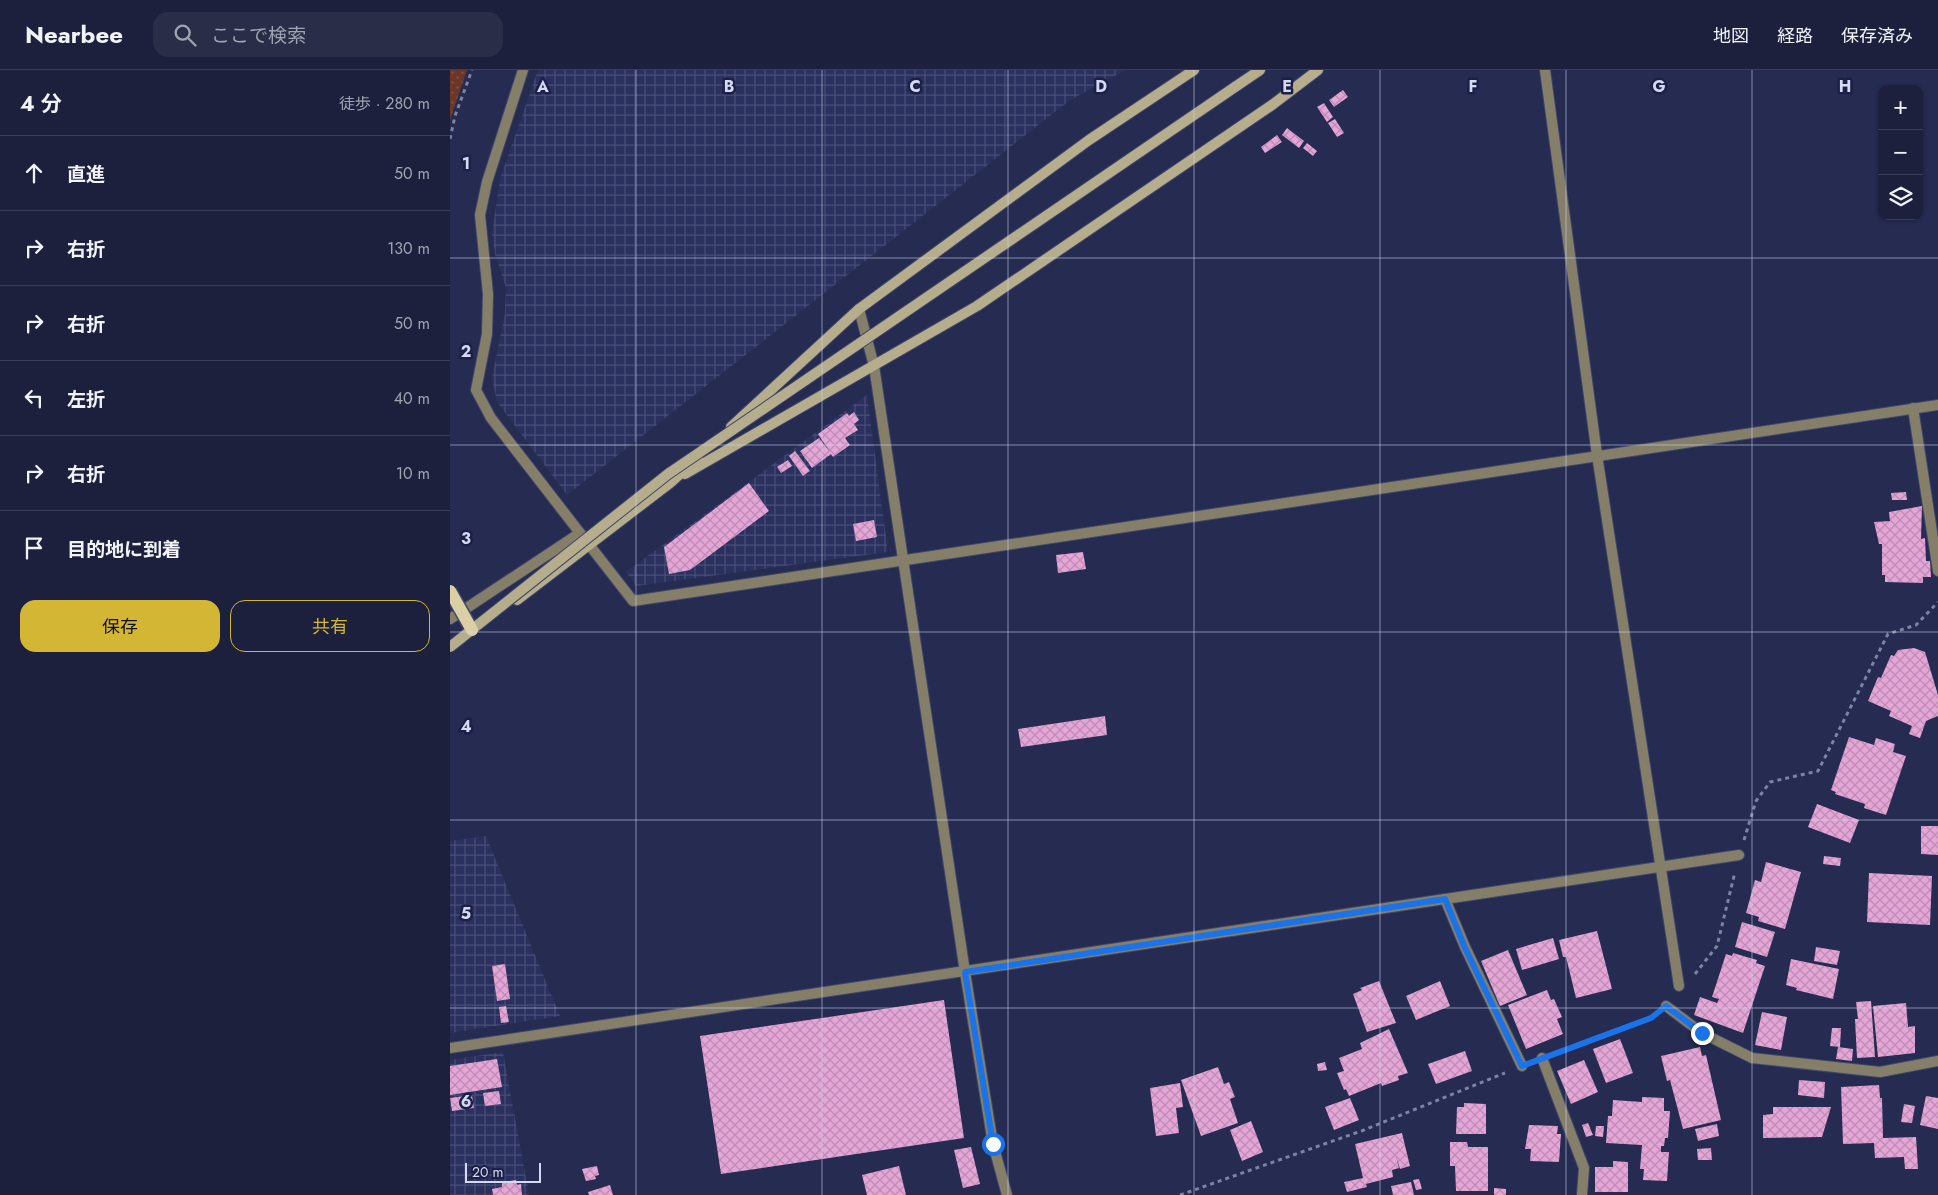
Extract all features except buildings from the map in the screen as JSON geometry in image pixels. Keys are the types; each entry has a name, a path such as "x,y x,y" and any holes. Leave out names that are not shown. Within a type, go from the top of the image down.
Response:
{"main road":[{"path":"450,591 472,630"}],"street":[{"path":"523,70 487,182 480,215 488,294 487,334 476,390 491,418 632,601 1938,405"},
{"path":"450,652 670,483 859,309 1179,74 1194,70"},
{"path":"450,647 668,474 1260,70"},
{"path":"670,483 792,415 978,306 1272,105 1318,70"},
{"path":"1546,70 1597,455 1679,986"},
{"path":"859,309 874,366 965,972 993,1144 1007,1195"},
{"path":"1913,408 1938,571"},
{"path":"450,619 580,533"},
{"path":"450,1048 965,972 1660,865 1739,855"},
{"path":"1445,899 1465,948 1522,1066"},
{"path":"1666,1006 1702,1033 1752,1058 1880,1072 1938,1061"},
{"path":"1542,1058 1584,1168 1582,1195"}],"path":[{"path":"450,139 455,116 472,70"},
{"path":"1679,986 1698,972 1717,946 1739,855 1756,801 1770,782 1818,771 1888,634 1916,625 1938,602"},
{"path":"1542,1058 1651,1018 1666,1006"},
{"path":"1180,1195 1364,1130 1522,1066"}],"shaded area":[{"path":"450,70 467,70 450,120"},
{"path":"538,70 1125,70 1069,101 567,495 497,402 492,378 505,313 506,288 495,254 492,233 500,179"},
{"path":"867,395 888,552 636,586 626,572"},
{"path":"486,836 560,1016 450,1033 450,841"},
{"path":"503,1052 529,1195 450,1195 450,1060"}],"route":[{"path":"993,1144 965,972 1445,899 1465,948 1522,1066 1651,1018 1666,1006 1702,1033"}]}
